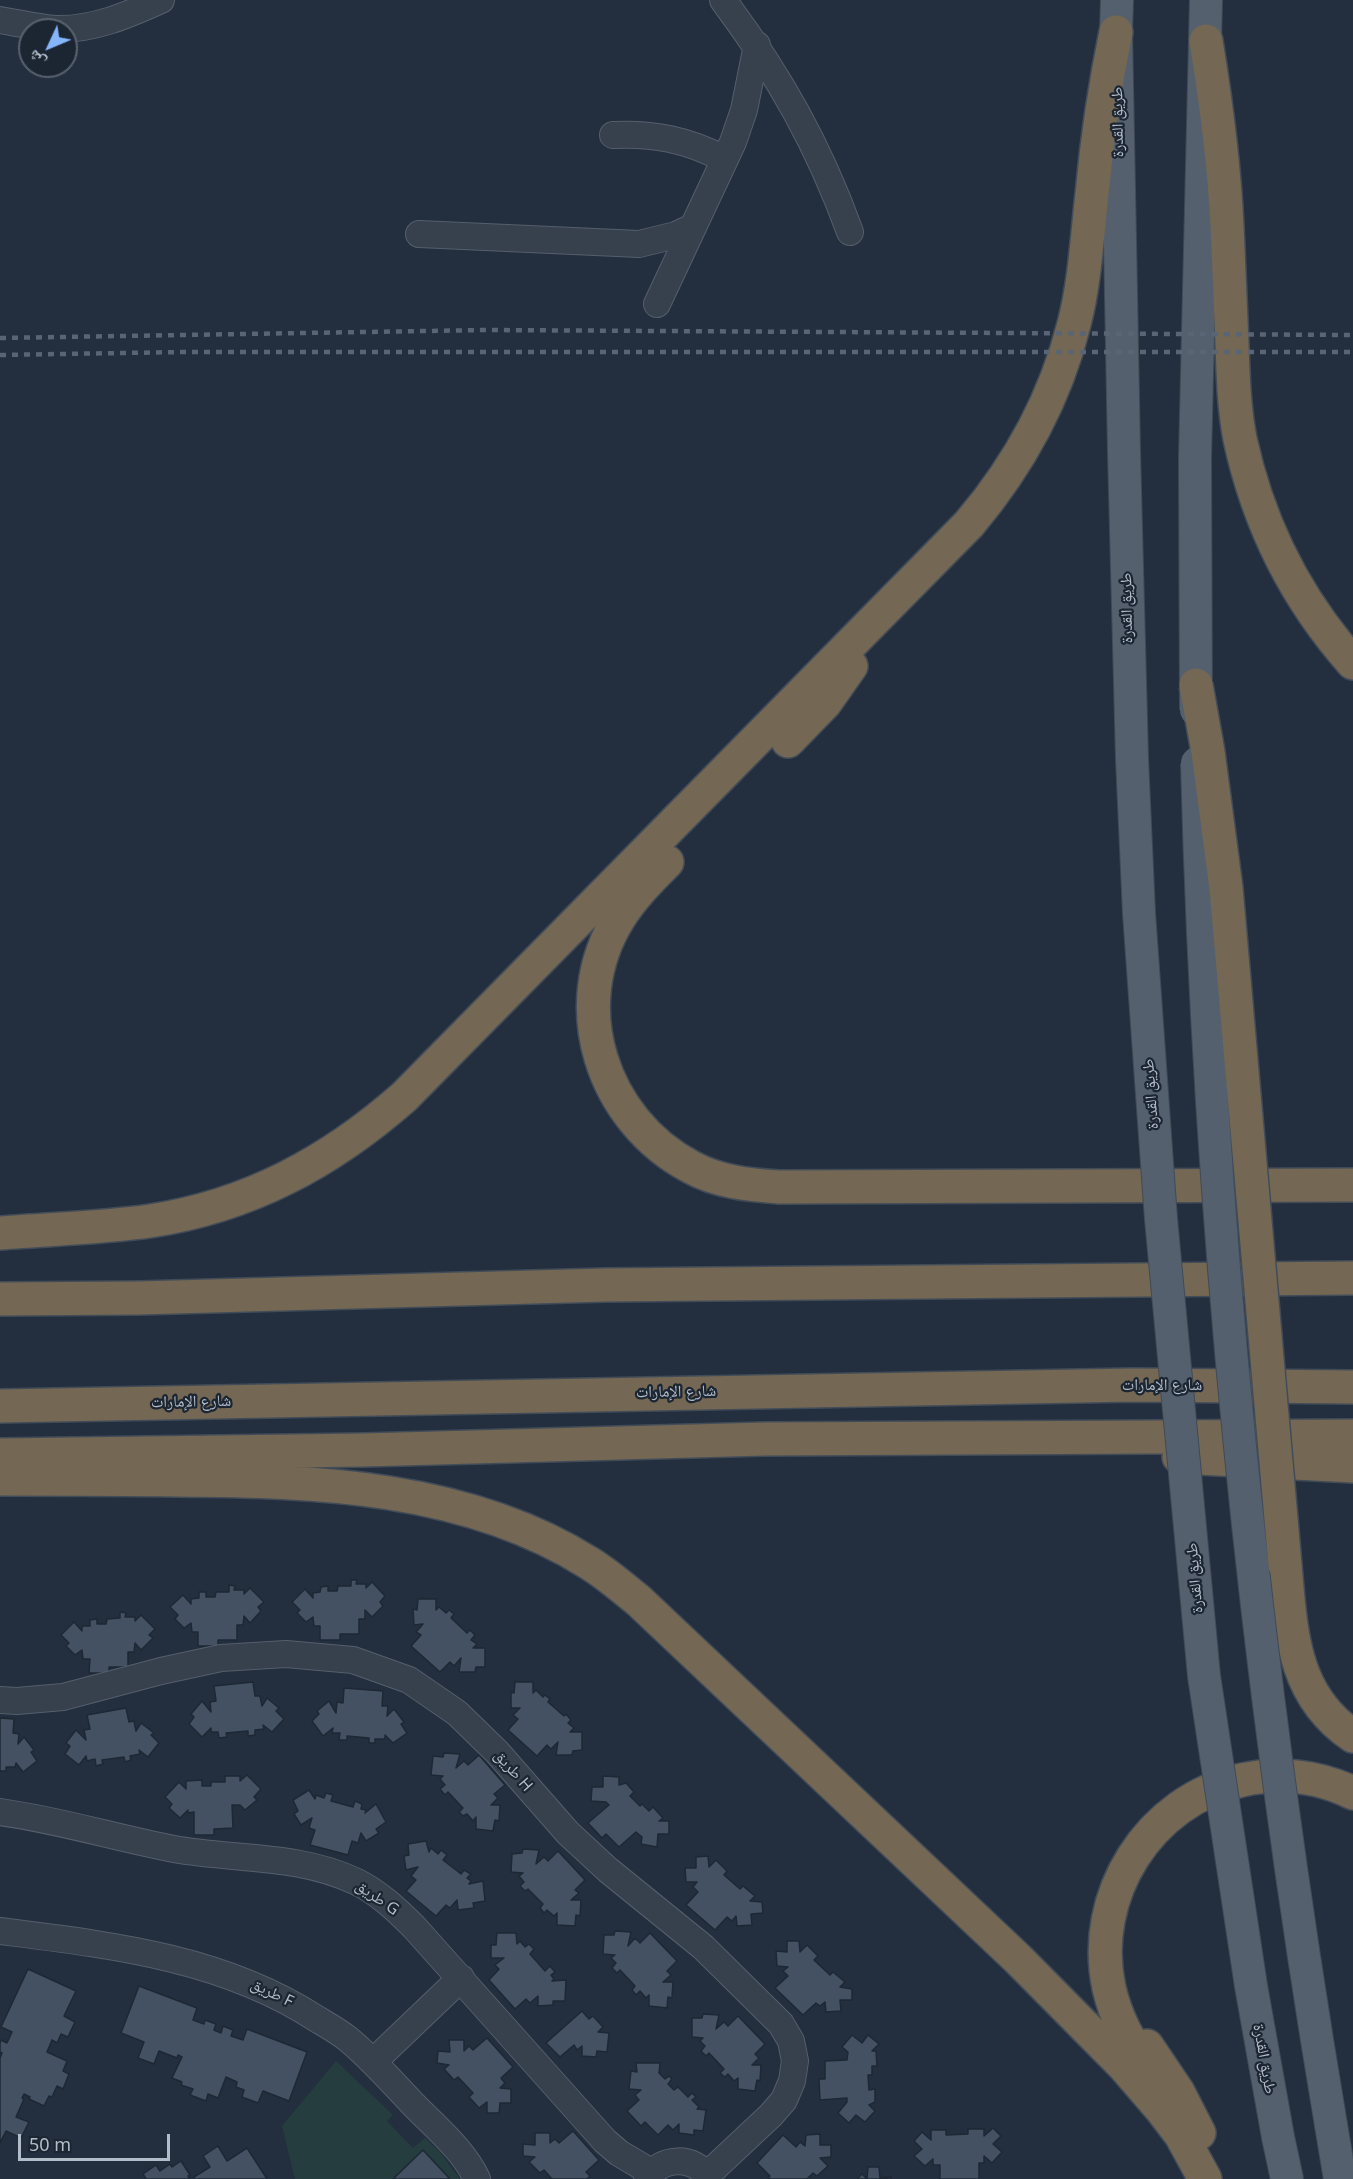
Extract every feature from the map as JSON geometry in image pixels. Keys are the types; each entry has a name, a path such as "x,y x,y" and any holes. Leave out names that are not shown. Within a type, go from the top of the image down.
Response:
{"highway":[{"path":"0,1233 149,1221 229,1202 267,1188 305,1169 340,1148 373,1124 404,1097 969,524 990,499 1027,444 1055,385 1075,323 1081,291 1096,152 1117,16"},
{"path":"1206,41 1214,87 1224,180 1233,381 1240,437 1254,492 1274,544 1301,595 1333,641 1353,663"},
{"path":"869,626 856,657 838,688 636,894 619,918 606,945 598,973 594,1002 595,1032 601,1061 611,1086 626,1112 645,1135 668,1154 693,1169 721,1179 749,1185 1353,1185"},
{"path":"1196,685 1210,764 1226,888 1293,1646 1299,1666 1318,1702 1353,1736"},
{"path":"0,1299 139,1298 605,1285 1353,1278"},
{"name":"شارع الإمارات","path":"0,1406 1132,1384 1353,1387"},
{"path":"0,1455 352,1450 765,1439 1353,1436"},
{"path":"765,1439 852,1458 1140,1455 1353,1466"},
{"path":"0,1479 248,1480 316,1483 381,1491 435,1502 493,1518 525,1530 588,1562 639,1601 1018,1959 1124,2066 1162,2110 1181,2135 1205,2179"},
{"path":"1202,2143 1133,2046 1114,2008 1106,1967 1105,1946 1111,1904 1118,1884 1127,1865 1154,1829 1190,1800 1210,1790 1254,1778 1276,1776 1322,1781 1353,1793"},
{"path":"1221,2179 1202,2143 1188,2109 1141,2037 1126,1995 1122,1975 1121,1944 1126,1912 1144,1873 1171,1839 1187,1826 1225,1806 1256,1798 1288,1796 1330,1803 1353,1813"}],"main road":[{"path":"1206,0 1195,458 1196,685 1208,1030 1230,1353 1243,1487 1273,1747 1308,1988 1340,2179"},
{"name":"طريق القدرة","path":"1117,16 1127,606 1134,807 1149,1066 1161,1219 1204,1676 1249,1974 1287,2179"}],"street":[{"path":"0,20 54,29 88,27 161,0"},
{"path":"723,0 757,45 801,117 819,154 850,232"},
{"path":"657,304 724,159 744,110 757,45"},
{"path":"614,135 671,138 707,150 724,159"},
{"path":"419,234 639,244 676,236 693,227"},
{"name":"طريق H","path":"0,1700 17,1701 63,1697 221,1658 286,1654 353,1660 409,1680 457,1713 497,1752 568,1833 608,1870 703,1947 781,2024 791,2040 795,2061 792,2081 784,2100 708,2177"},
{"name":"طريق G","path":"0,1812 38,1817 174,1849 291,1861 326,1869 359,1883 388,1902 414,1927 605,2141 649,2176"},
{"name":"طريق F","path":"0,1931 109,1945 174,1959 242,1978 292,2002 346,2038 373,2062 457,2150 473,2170 477,2179"},
{"path":"373,2062 461,1978"},
{"path":"649,2176 664,2163 680,2161 695,2165 708,2177"}],"green space":[{"path":"336,2061 393,2115 387,2121 413,2148 425,2138 440,2152 460,2179 295,2179 282,2126"}],"building":[{"path":"351,1580 357,1580 356,1584 366,1584 366,1588 372,1582 385,1596 380,1602 383,1606 372,1617 365,1610 365,1619 359,1619 359,1634 340,1634 340,1640 320,1640 320,1626 314,1626 313,1617 306,1622 297,1613 300,1610 292,1602 305,1589 313,1598 313,1593 320,1592 321,1587 328,1586 328,1591 337,1591 338,1586 351,1586"},
{"path":"229,1585 235,1586 234,1590 244,1590 244,1594 250,1588 264,1602 258,1607 261,1611 250,1623 244,1616 243,1625 237,1625 237,1640 218,1640 218,1646 198,1646 198,1632 192,1632 191,1623 184,1628 175,1619 178,1615 170,1607 183,1595 191,1604 191,1599 199,1598 199,1592 206,1592 206,1597 215,1597 216,1592 229,1592"},
{"path":"418,1599 436,1599 436,1610 439,1607 446,1613 449,1610 454,1614 451,1618 467,1633 470,1630 475,1635 471,1640 477,1644 473,1648 485,1648 485,1667 476,1667 475,1672 459,1672 461,1658 454,1666 450,1662 440,1672 411,1646 421,1635 416,1632 423,1624 414,1625 413,1609 417,1610"},
{"path":"120,1612 126,1613 125,1617 135,1617 135,1621 141,1615 155,1629 149,1635 153,1638 141,1650 135,1643 134,1652 128,1652 128,1667 109,1667 109,1673 89,1673 90,1659 83,1659 82,1650 75,1655 66,1646 69,1643 61,1635 74,1622 82,1631 82,1626 90,1626 90,1620 97,1619 97,1624 106,1624 107,1619 120,1618"},
{"path":"253,1682 255,1696 260,1696 262,1706 267,1698 279,1708 276,1711 284,1719 272,1732 263,1725 264,1729 255,1730 255,1735 248,1736 248,1731 226,1733 227,1737 219,1738 218,1732 211,1732 211,1728 202,1737 189,1724 194,1717 191,1714 202,1701 211,1712 210,1702 216,1701 214,1686"},
{"path":"515,1682 533,1682 533,1693 536,1690 543,1697 545,1695 550,1699 548,1702 564,1716 566,1714 571,1720 568,1723 574,1728 570,1732 582,1732 582,1750 573,1751 572,1755 556,1755 558,1742 551,1749 547,1745 537,1756 508,1730 518,1719 513,1715 520,1708 511,1708 511,1692 514,1693"},
{"path":"344,1688 383,1691 382,1706 388,1706 387,1716 394,1709 404,1722 401,1724 407,1733 393,1743 385,1735 385,1739 375,1739 375,1743 369,1743 369,1738 347,1736 347,1740 339,1740 340,1733 332,1733 333,1728 323,1736 312,1721 319,1714 317,1711 329,1701 336,1713 337,1702 343,1703"},
{"path":"126,1708 129,1722 134,1721 136,1731 141,1723 154,1733 151,1735 159,1743 148,1757 139,1750 140,1754 130,1756 131,1760 125,1762 124,1757 102,1760 103,1764 96,1766 95,1759 87,1761 86,1756 79,1765 65,1754 70,1746 66,1743 76,1730 86,1740 84,1730 90,1729 87,1715"},
{"path":"0,1718 14,1719 13,1733 19,1734 18,1744 24,1737 34,1750 31,1752 37,1761 23,1772 16,1763 15,1767 6,1767 6,1771 0,1771"},
{"path":"444,1753 460,1754 456,1768 464,1761 468,1765 479,1755 505,1785 494,1794 498,1798 491,1805 500,1805 499,1821 495,1820 493,1831 476,1829 476,1817 473,1821 467,1814 463,1816 459,1812 463,1808 448,1792 445,1795 440,1789 445,1785 440,1779 443,1776 431,1775 433,1756 443,1757"},
{"path":"247,1775 261,1789 254,1797 257,1800 245,1810 240,1805 232,1805 233,1828 214,1829 214,1835 194,1835 194,1812 188,1813 188,1810 180,1818 169,1808 172,1804 165,1797 179,1782 186,1789 186,1781 202,1780 202,1786 211,1786 211,1782 225,1782 225,1776 240,1776 240,1781"},
{"path":"603,1776 619,1777 619,1785 626,1783 634,1792 630,1796 640,1806 642,1804 649,1811 653,1807 663,1818 659,1821 669,1821 669,1834 658,1834 657,1847 641,1844 642,1837 636,1832 619,1847 606,1834 602,1838 588,1823 609,1805 606,1802 591,1801 592,1787 603,1787"},
{"path":"309,1790 315,1799 316,1795 324,1798 326,1793 333,1795 331,1801 353,1807 355,1801 362,1804 361,1809 366,1810 365,1813 376,1804 386,1822 376,1829 379,1833 366,1841 361,1833 358,1843 352,1841 348,1855 310,1845 315,1830 309,1828 312,1818 301,1825 294,1814 298,1811 293,1800"},
{"path":"426,1841 429,1852 431,1848 438,1854 441,1850 447,1855 443,1860 461,1874 464,1870 471,1874 467,1878 471,1881 469,1884 483,1881 485,1901 473,1903 474,1908 458,1910 457,1900 450,1908 446,1905 436,1916 406,1891 416,1880 411,1876 418,1867 406,1870 404,1856 409,1855 408,1844"},
{"path":"523,1849 539,1850 536,1864 544,1857 548,1861 558,1851 585,1880 575,1890 579,1893 571,1900 581,1900 580,1916 576,1915 575,1926 557,1925 557,1913 554,1916 547,1910 544,1913 540,1908 543,1904 528,1889 525,1891 520,1886 524,1882 519,1876 523,1873 511,1872 512,1854 522,1853"},
{"path":"708,1856 709,1867 716,1860 727,1871 724,1875 740,1889 743,1886 755,1896 750,1901 762,1902 763,1913 751,1914 752,1925 737,1926 736,1916 732,1921 727,1917 715,1930 686,1905 698,1892 693,1887 697,1882 686,1882 685,1868 696,1868 696,1857"},
{"path":"615,1931 631,1932 628,1946 635,1938 640,1943 650,1933 677,1961 667,1971 671,1975 663,1982 673,1982 672,1998 668,1997 667,2008 649,2006 649,1995 646,1998 640,1991 636,1995 632,1990 635,1986 620,1970 617,1973 612,1968 616,1963 611,1958 615,1955 603,1954 604,1935 614,1935"},
{"path":"497,1933 516,1933 517,1944 520,1941 525,1947 529,1944 534,1949 530,1954 545,1971 550,1966 555,1972 551,1975 554,1979 552,1981 566,1980 565,2001 553,2001 553,2005 538,2006 538,1996 530,2003 526,1999 515,2009 489,1980 499,1969 495,1965 504,1958 491,1958 491,1945 496,1945"},
{"path":"787,1941 799,1941 800,1952 807,1945 818,1956 814,1960 830,1975 833,1972 845,1982 840,1987 852,1989 852,2000 840,2000 841,2011 826,2012 825,2002 820,2006 816,2003 803,2015 775,1988 788,1976 783,1971 788,1967 777,1966 776,1951 787,1952"},
{"path":"28,1969 76,1991 64,2016 75,2022 68,2037 61,2034 57,2043 52,2040 47,2052 67,2061 63,2071 69,2074 63,2089 57,2086 52,2097 49,2096 44,2106 24,2094 16,2117 29,2122 21,2138 6,2131 0,2143 0,2058 2,2053 0,2043 1,2040 7,2043 12,2032 1,2027"},
{"path":"139,1986 197,2008 193,2020 204,2024 205,2020 216,2024 214,2030 221,2033 223,2026 233,2030 231,2036 243,2040 247,2029 307,2052 289,2101 263,2091 258,2103 242,2097 244,2090 236,2087 237,2082 226,2077 218,2098 208,2094 206,2101 190,2095 193,2089 181,2085 182,2082 172,2078 182,2057 178,2055 177,2058 159,2051 154,2064 138,2058 144,2042 121,2033"},
{"path":"582,2011 589,2019 593,2016 603,2027 598,2032 609,2033 607,2052 597,2051 596,2057 582,2056 582,2046 577,2050 574,2045 560,2057 546,2043"},
{"path":"703,2014 719,2015 716,2029 724,2022 728,2026 738,2016 765,2044 755,2054 759,2058 752,2065 761,2065 760,2081 757,2080 755,2091 738,2089 738,2078 734,2081 728,2074 725,2077 720,2073 724,2069 709,2053 706,2056 701,2051 705,2046 700,2041 703,2038 692,2037 692,2018 702,2018"},
{"path":"852,2035 862,2043 868,2035 879,2044 872,2051 876,2051 877,2066 872,2066 872,2075 868,2075 869,2090 875,2089 875,2102 869,2105 875,2111 865,2122 856,2115 849,2123 838,2113 847,2102 847,2098 820,2100 819,2079 825,2079 825,2061 847,2060 848,2052 842,2047"},
{"path":"487,2038 513,2067 501,2078 505,2083 500,2088 511,2089 511,2103 500,2103 499,2113 487,2113 487,2102 479,2108 469,2097 473,2093 458,2077 454,2080 444,2069 449,2065 437,2063 438,2051 450,2052 449,2040 464,2040 464,2051 469,2046 473,2050"},
{"path":"636,2063 660,2063 659,2073 665,2079 669,2076 672,2079 668,2084 674,2090 678,2087 688,2097 692,2093 696,2097 692,2100 699,2107 697,2109 706,2110 703,2131 694,2130 694,2135 679,2133 679,2124 673,2130 668,2125 658,2135 645,2122 641,2126 627,2111 639,2100 635,2095 641,2090 629,2089 631,2071 637,2072"},
{"path":"993,2128 1001,2136 993,2144 1002,2152 992,2163 984,2156 984,2163 979,2163 979,2179 940,2179 940,2165 933,2165 933,2159 925,2166 914,2156 922,2149 914,2141 922,2132 931,2140 931,2130 946,2130 946,2135 968,2134 968,2129 984,2129 984,2136"},
{"path":"573,2131 599,2160 586,2172 590,2176 587,2179 552,2179 544,2170 540,2173 529,2162 535,2157 523,2156 523,2144 535,2145 535,2133 550,2133 550,2143 555,2139 559,2143"},
{"path":"820,2134 820,2145 831,2145 831,2157 820,2158 828,2166 817,2176 813,2173 807,2179 768,2179 770,2176 757,2163 783,2135 796,2147 800,2142 805,2146 806,2135"},
{"path":"218,2146 227,2161 247,2148 267,2179 195,2179 194,2177 210,2167 203,2156"},
{"path":"423,2150 450,2179 393,2179"},
{"path":"181,2161 190,2179 146,2179 143,2174 156,2165 160,2171 170,2164 172,2167"},
{"path":"868,2167 879,2167 880,2178 891,2177 891,2179 867,2179"},
{"path":"862,2174 867,2179 857,2179"}],"railway":[{"path":"0,338 486,330 1353,335"},
{"path":"0,355 183,352 1353,352"}]}
